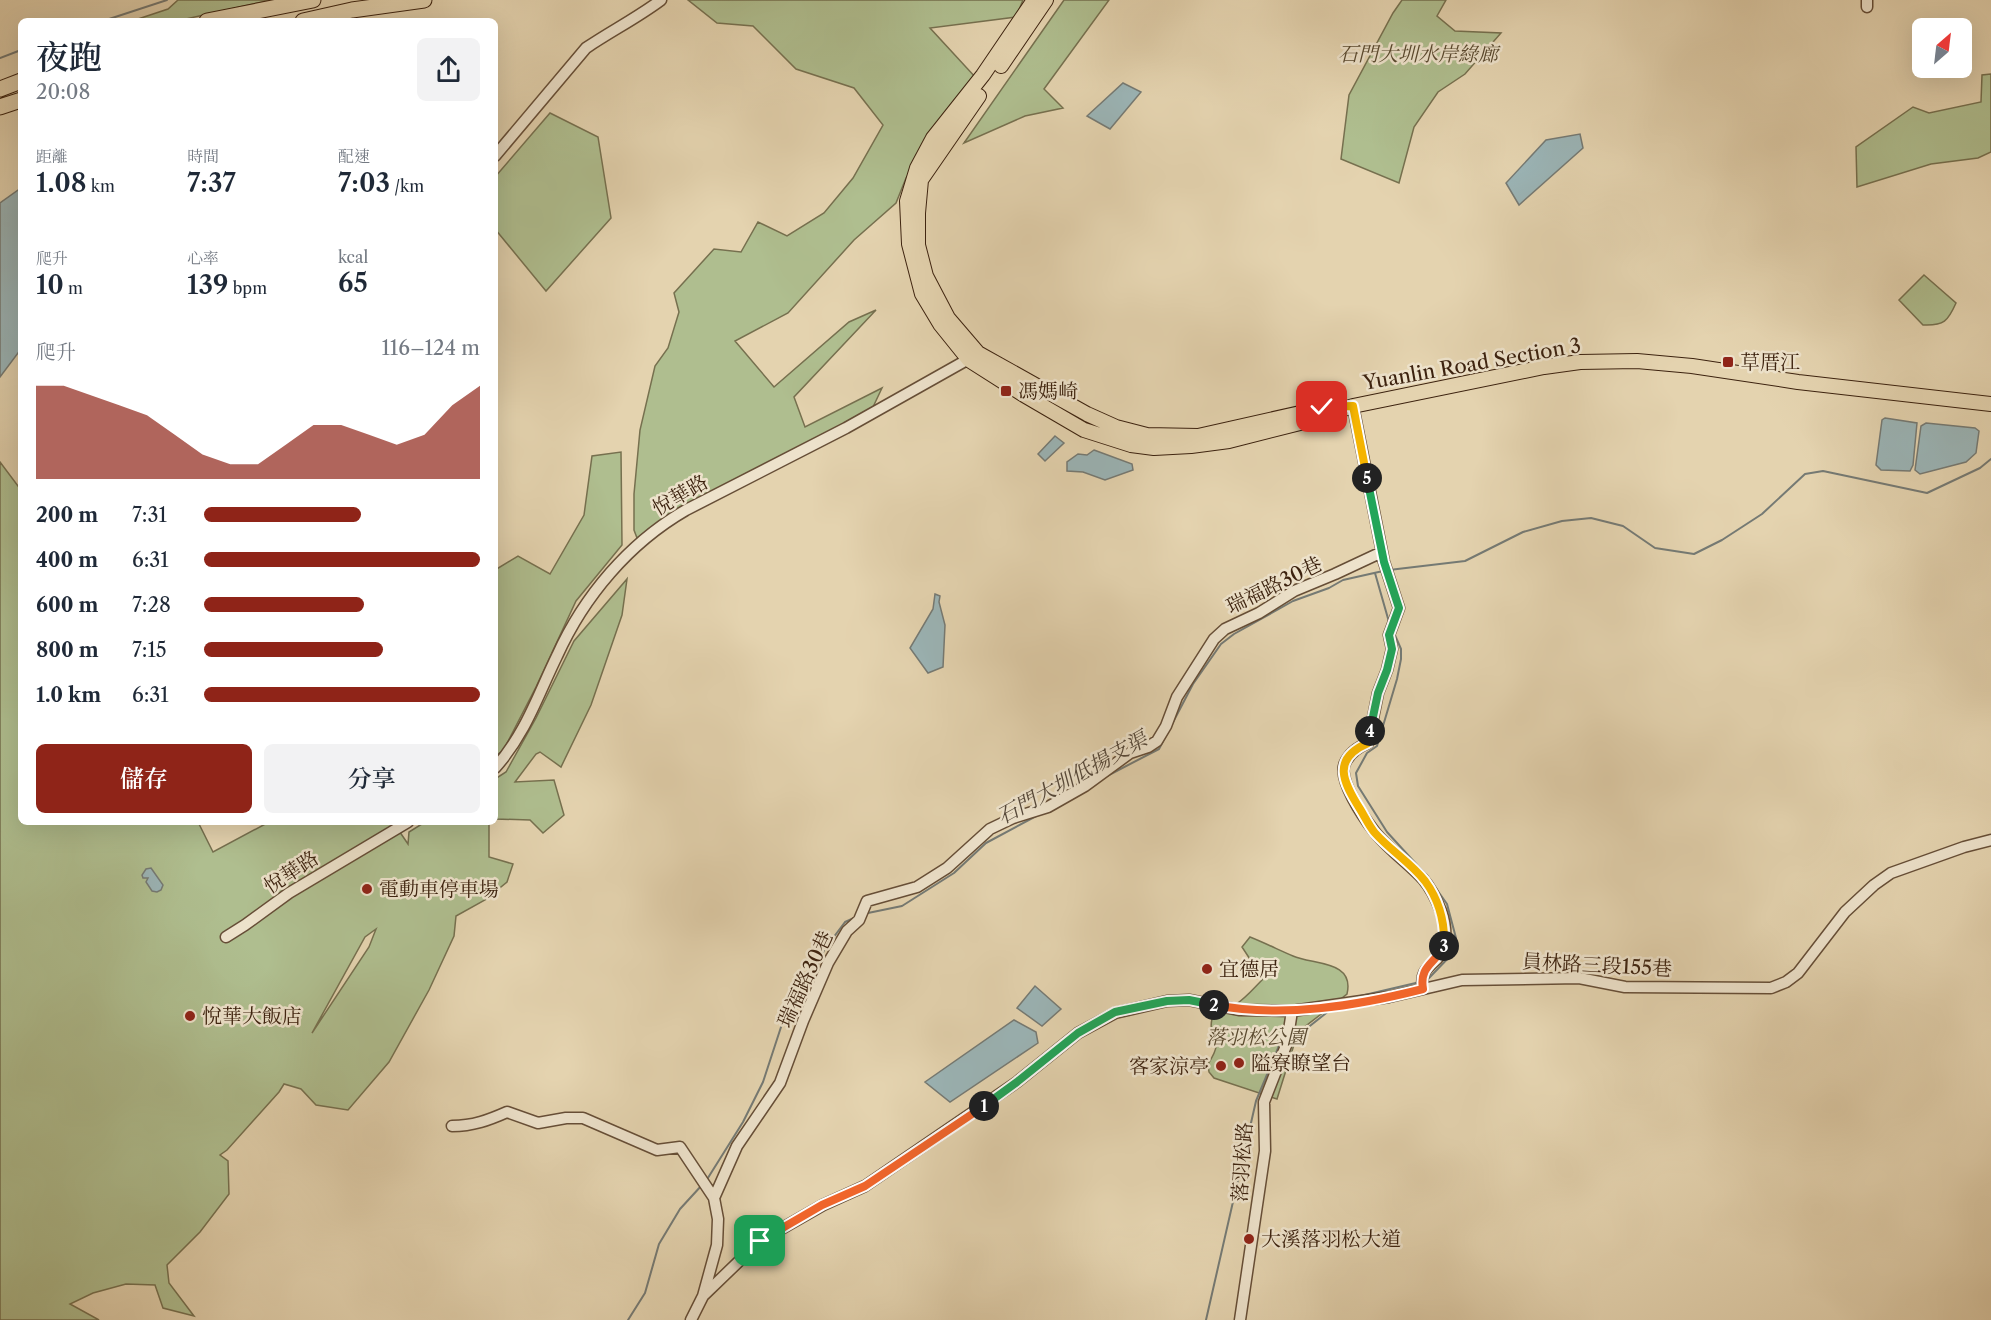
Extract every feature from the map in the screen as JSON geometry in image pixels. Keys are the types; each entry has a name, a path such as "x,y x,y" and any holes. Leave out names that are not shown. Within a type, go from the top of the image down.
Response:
{"highway":[{"path":"222,18 313,0"},
{"path":"316,18 352,10 424,0"},
{"path":"0,89 18,82"},
{"path":"0,107 18,101"}],"main road":[{"name":"Yuanlin Road Section 3","path":"1037,5 933,138 916,168 906,201 909,244 922,294 940,324 974,356 1024,395 1084,430 1143,447 1191,446 1229,441 1304,422 1353,406 1544,367 1580,362 1637,361 1692,366 1798,382 1991,404"}],"street":[{"path":"498,152 586,48 632,21 661,0"},
{"name":"悅華路","path":"498,765 512,749 525,726 558,652 577,619 604,580 632,549 663,523 686,510 846,428 974,356"},
{"path":"1353,406 1382,552 1399,608 1391,626 1392,649 1378,693 1368,743 1354,749 1343,764 1343,778 1352,797 1375,832 1425,882 1441,912 1445,930 1444,946 1438,958 1427,966 1422,984"},
{"name":"瑞福路30巷","path":"714,1198 737,1146 780,1083 828,963 847,931 858,920 867,901 917,887 947,868 990,829 1013,818 1048,807 1085,786 1130,753 1148,747 1157,741 1166,726 1177,697 1214,639 1225,629 1259,613 1294,591 1382,552"},
{"name":"悅華路","path":"226,937 289,893 403,825"},
{"name":"員林路三段155巷","path":"703,1296 760,1241 822,1205 873,1181 1017,1082 1078,1033 1115,1012 1167,1001 1189,1000 1240,1010 1292,1011 1389,998 1422,984 1462,980 1579,978 1625,987 1771,988 1786,982 1798,973 1845,912 1874,885 1891,873 1964,847 1991,840"},
{"name":"落羽松路","path":"1240,1320 1265,1151 1264,1102 1288,1038 1292,1011"},
{"path":"452,1126 469,1126 507,1112 538,1123 566,1118 584,1118 657,1150 680,1147 714,1198 718,1219 717,1245 703,1296 691,1320"}],"green space":[{"path":"178,0 271,0 190,18 141,18 168,9"},
{"path":"688,0 1023,0 1016,17 930,28 977,79 906,178 896,203 854,240 788,313 735,341 774,387 849,322 876,310 794,397 805,427 882,388 873,407 637,538 634,530 634,494 640,430 655,366 668,348 679,312 674,293 714,249 741,252 758,222 787,236 824,213 853,178 883,125 854,88 796,69 753,26 717,23"},
{"path":"1064,0 1109,0 1044,89 1063,108 1025,116 964,143"},
{"name":"石門大圳水岸綠廊","path":"1402,0 1446,0 1437,16 1455,31 1501,33 1465,74 1438,92 1414,127 1399,183 1341,159 1349,95"},
{"path":"1991,74 1991,152 1978,158 1931,164 1857,187 1856,147 1913,107 1929,113 1981,102 1982,75"},
{"path":"550,113 598,137 611,218 546,291 498,233 498,174"},
{"path":"1924,275 1956,303 1948,318 1936,325 1923,325 1899,300"},
{"path":"621,452 622,545 576,601 536,687 503,751 498,754 498,568 518,556 550,574 584,515 592,456"},
{"path":"0,462 18,486 18,825 200,825 213,852 263,825 395,825 408,844 409,832 420,825 489,825 489,857 513,864 507,882 485,900 456,916 454,936 429,990 389,1062 348,1110 316,1105 301,1089 284,1084 227,1150 220,1155 228,1161 229,1194 200,1232 167,1265 169,1283 194,1316 163,1308 155,1285 126,1284 93,1293 70,1304 99,1320 0,1320","holes":["376,929 369,947 312,1033 365,937"]},
{"path":"627,579 622,615 591,705 561,767 540,752 515,782 554,780 564,815 543,833 530,820 498,819 498,777 506,772 574,641"},
{"name":"落羽松公園","path":"1250,937 1301,959 1339,969 1345,975 1348,983 1347,994 1298,1032 1277,1099 1214,1078 1209,1072 1208,1064 1216,1048 1211,1025 1212,1019 1219,1011 1239,1002 1263,979 1242,947"}],"water":[{"path":"1123,83 1141,92 1110,129 1087,116"},
{"path":"1580,134 1583,148 1519,205 1506,183 1546,140"},
{"path":"18,190 18,353 0,377 0,203"},
{"path":"1885,418 1917,423 1913,465 1910,471 1881,470 1876,465 1882,420"},
{"path":"1926,423 1975,428 1979,431 1976,453 1966,462 1920,474 1915,470 1921,426"},
{"path":"1055,436 1064,443 1045,461 1038,454"},
{"path":"1094,450 1132,464 1133,470 1105,480 1083,472 1067,471 1067,462 1078,454 1087,455"},
{"path":"935,594 940,596 939,602 945,625 943,667 928,673 910,648 933,609"},
{"path":"151,868 163,885 157,892 152,891 146,882 148,878 143,878 142,875 146,869"},
{"path":"1035,986 1061,1009 1042,1026 1017,1008"},
{"path":"1014,1020 1036,1032 1038,1043 950,1102 925,1082"}],"waterway":[{"path":"112,18 167,0"},
{"path":"0,58 18,51"},
{"name":"石門大圳低揚支渠","path":"1389,570 1465,561 1523,532 1562,521 1591,518 1623,526 1655,548 1694,554 1722,540 1762,514 1805,474 1823,471 1927,493 1980,468 1991,459"},
{"name":"石門大圳低揚支渠","path":"1107,776 1159,749 1193,684 1221,644 1234,634 1293,601 1329,588 1343,580 1383,571"},
{"path":"1375,573 1389,622"},
{"path":"1394,633 1401,649 1397,679 1377,746 1367,753 1356,773 1358,786 1387,832 1428,877 1447,904 1456,938 1456,950 1425,980"},
{"name":"石門大圳低揚支渠","path":"868,913 902,906 954,873 986,843 1040,814"},
{"name":"石門大圳低揚支渠","path":"706,1181 743,1122 763,1082 782,1024 806,994 824,950 845,922 854,918"},
{"path":"1356,997 1420,982"},
{"path":"1293,1036 1301,1033 1330,1010"},
{"path":"1206,1320 1256,1101 1281,1041 1285,1039"},
{"name":"石門大圳低揚支渠","path":"628,1320 645,1293 659,1244 680,1209 702,1185"}],"place":[{"name":"草厝江","path":"1728,362"},
{"name":"馮媽崎","path":"1006,391"},
{"name":"電動車停車場","path":"367,889"},
{"name":"宜德居","path":"1207,969"},
{"name":"悅華大飯店","path":"190,1016"},
{"name":"隘寮瞭望台","path":"1239,1063"},
{"name":"客家涼亭","path":"1221,1066"},
{"name":"大溪落羽松大道","path":"1249,1239"}],"route":[{"path":"760,1241 822,1205 865,1186 1017,1082 1078,1033 1115,1012 1167,1001 1189,1000 1240,1010 1292,1011 1389,998 1423,989 1421,977 1427,966 1438,958 1444,946 1445,930 1441,912 1425,882 1375,832 1352,797 1343,778 1343,764 1354,749 1368,743 1378,693 1392,649 1389,635 1399,608 1384,562 1353,406 1322,407"}]}
